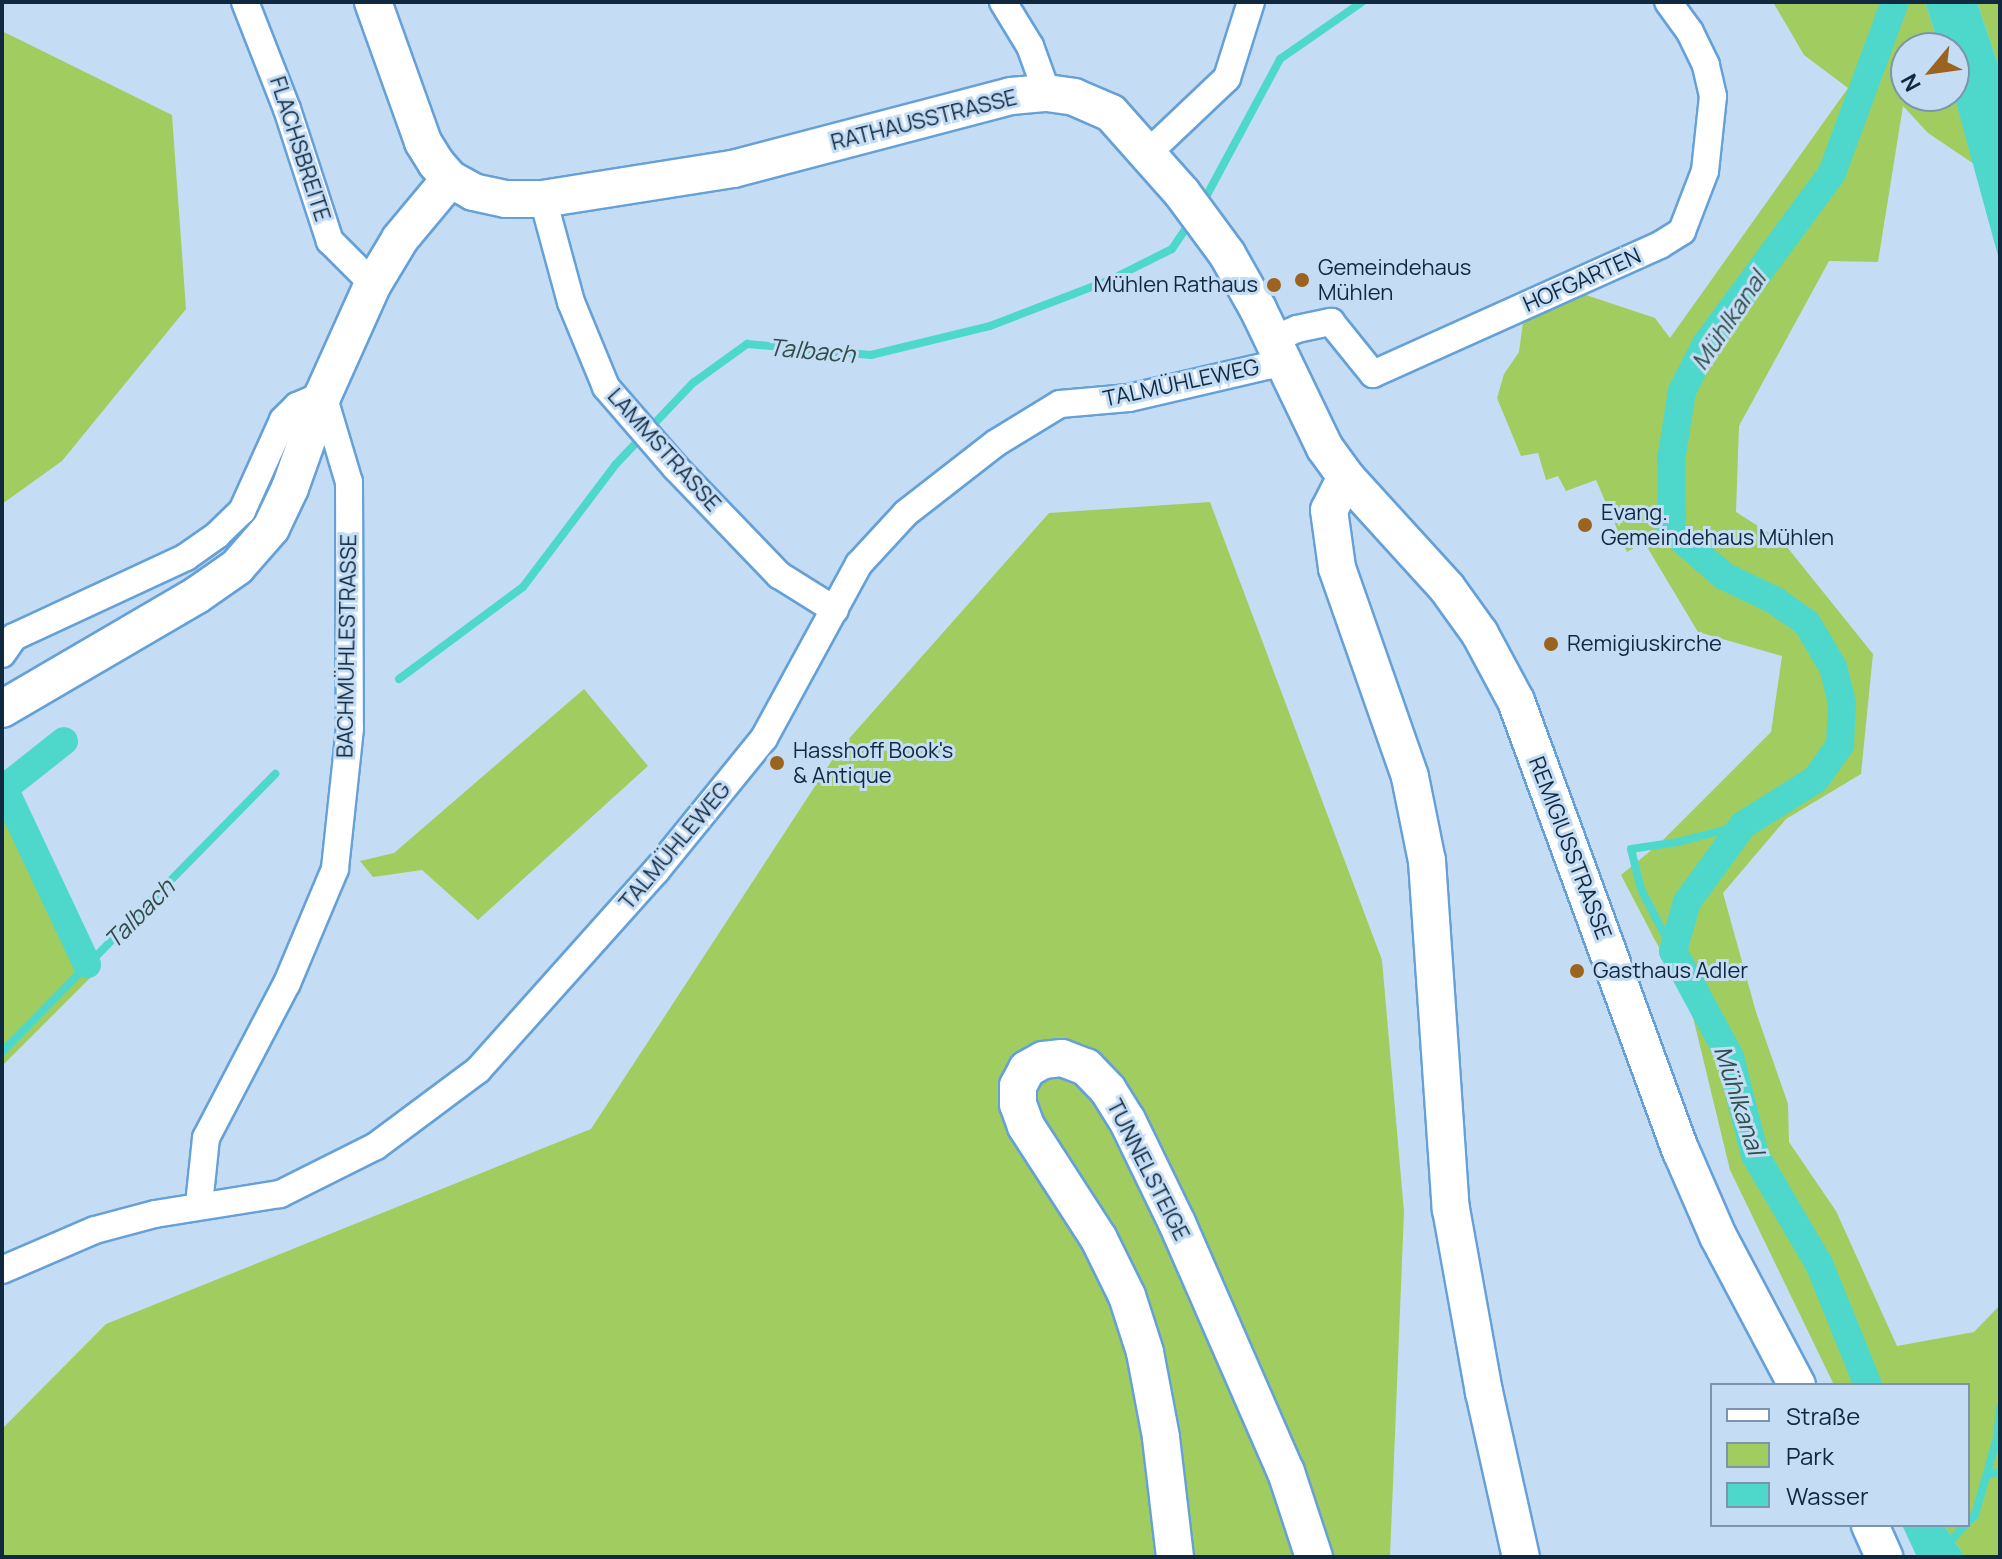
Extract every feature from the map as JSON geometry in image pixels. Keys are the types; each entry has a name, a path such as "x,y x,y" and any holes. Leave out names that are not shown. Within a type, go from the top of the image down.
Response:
{"street":[{"name":"FLACHSBREITE","path":"245,2 267,52 330,241 373,284"},
{"path":"2,709 197,595 237,567 271,528 290,488 323,395 373,284 400,239 450,179 423,142 373,2"},
{"path":"1003,2 1030,46 1047,93"},
{"path":"1148,153 1227,78 1251,2"},
{"name":"HOFGARTEN","path":"1277,349 1297,329 1331,322 1373,374 1660,245 1682,231 1705,171 1713,96 1706,65 1690,32 1668,2"},
{"name":"RATHAUSSTRASSE","path":"450,179 473,192 506,199 543,199 733,169 1011,96 1047,93 1074,97 1111,113 1182,193 1220,244 1258,309 1325,448 1346,477"},
{"name":"LAMMSTRASSE","path":"543,199 571,302 606,387 779,575 835,610"},
{"name":"TALMÜHLEWEG","path":"2,1270 95,1230 199,1205 280,1194 376,1146 478,1070 656,871 764,738 859,564 906,513 996,443 1060,404 1129,398 1267,366 1277,349"},
{"path":"2,654 14,637 186,557 217,535 242,511 283,420 297,406 323,395"},
{"name":"BACHMÜHLESTRASSE","path":"199,1205 206,1138 287,983 335,869 350,728 349,482 323,395"},
{"path":"1346,477 1329,510 1337,568 1410,777 1427,861 1436,947 1451,1209 1490,1423 1521,1557"},
{"name":"REMIGIUSSTRASSE","path":"1346,477 1447,588 1480,634 1516,701 1681,1151 1718,1236 1796,1383"},
{"name":"TUNNELSTEIGE","path":"1175,1557 1161,1437 1145,1352 1127,1296 1099,1239 1026,1126 1018,1104 1018,1086 1027,1069 1043,1060 1062,1058 1086,1067 1108,1090 1127,1120 1177,1223 1286,1472 1314,1557"},
{"path":"1871,1527 1884,1557"}],"green space":[{"path":"1773,2 1925,2 1935,32 1890,32 1890,112 1902,112 1878,262 1829,261 1739,426 1736,512 1783,542 1873,654 1861,774 1786,819 1723,893 1756,1012 1788,1104 1789,1142 1836,1211 1897,1346 1974,1332 2000,1305 2000,1557 1965,1557 1945,1527 1970,1527 1970,1383 1833,1383 1730,1170 1691,1009 1621,875 1660,843 1771,732 1782,656 1698,632 1644,542 1627,552 1596,480 1566,491 1558,476 1546,480 1538,453 1521,456 1497,398 1504,374 1519,352 1523,322 1580,293 1655,318 1670,338 1848,88 1804,55"},
{"path":"1977,2 2000,2 2000,70"},
{"path":"2,31 172,115 186,309 62,461 2,504"},
{"path":"1909,112 1959,112 1974,164 1928,133"},
{"path":"1210,502 1382,960 1404,1212 1390,1557 2,1557 2,1429 106,1324 591,1129 838,751 1049,513"},
{"path":"584,689 648,766 478,920 422,870 373,877 360,861 394,853"},
{"path":"2,805 96,972 2,1066"}],"water":[{"path":"1925,2 1977,2 2000,70 2000,263 1959,112 1970,112 1970,32 1935,32"},
{"path":"1903,1527 1945,1527 1965,1557 1917,1557"}],"waterway":[{"path":"1201,206 1280,59 1362,2"},
{"name":"Mühlkanal","path":"1867,1383 1819,1264 1755,1155 1730,1057 1673,951 1687,902 1743,825 1816,779 1840,745 1842,703 1833,667 1807,623 1776,601 1724,576 1672,531 1671,460 1682,391 1706,344 1832,173 1895,2"},
{"name":"Talbach","path":"399,679 523,587 616,464 693,383 747,344 871,355 990,326 1110,280 1172,249 1191,221"},
{"path":"2,790 64,741"},
{"name":"Talbach","path":"2,1052 275,774"},
{"path":"4,788 87,964"},
{"path":"1673,951 1641,889 1631,849 1678,842 1743,825"},
{"path":"1970,1520 1975,1515 1997,1437 2000,1407"},
{"path":"1987,1474 2000,1472"},
{"path":"1936,1557 1963,1527"}],"place":[{"name":"Gemeindehaus Mühlen","path":"1302,280"},
{"name":"Mühlen Rathaus","path":"1274,285"},
{"name":"Evang. Gemeindehaus Mühlen","path":"1585,525"},
{"name":"Remigiuskirche","path":"1551,644"},
{"name":"Hasshoff Book's & Antique","path":"777,763"},
{"name":"Gasthaus Adler","path":"1577,971"}]}
